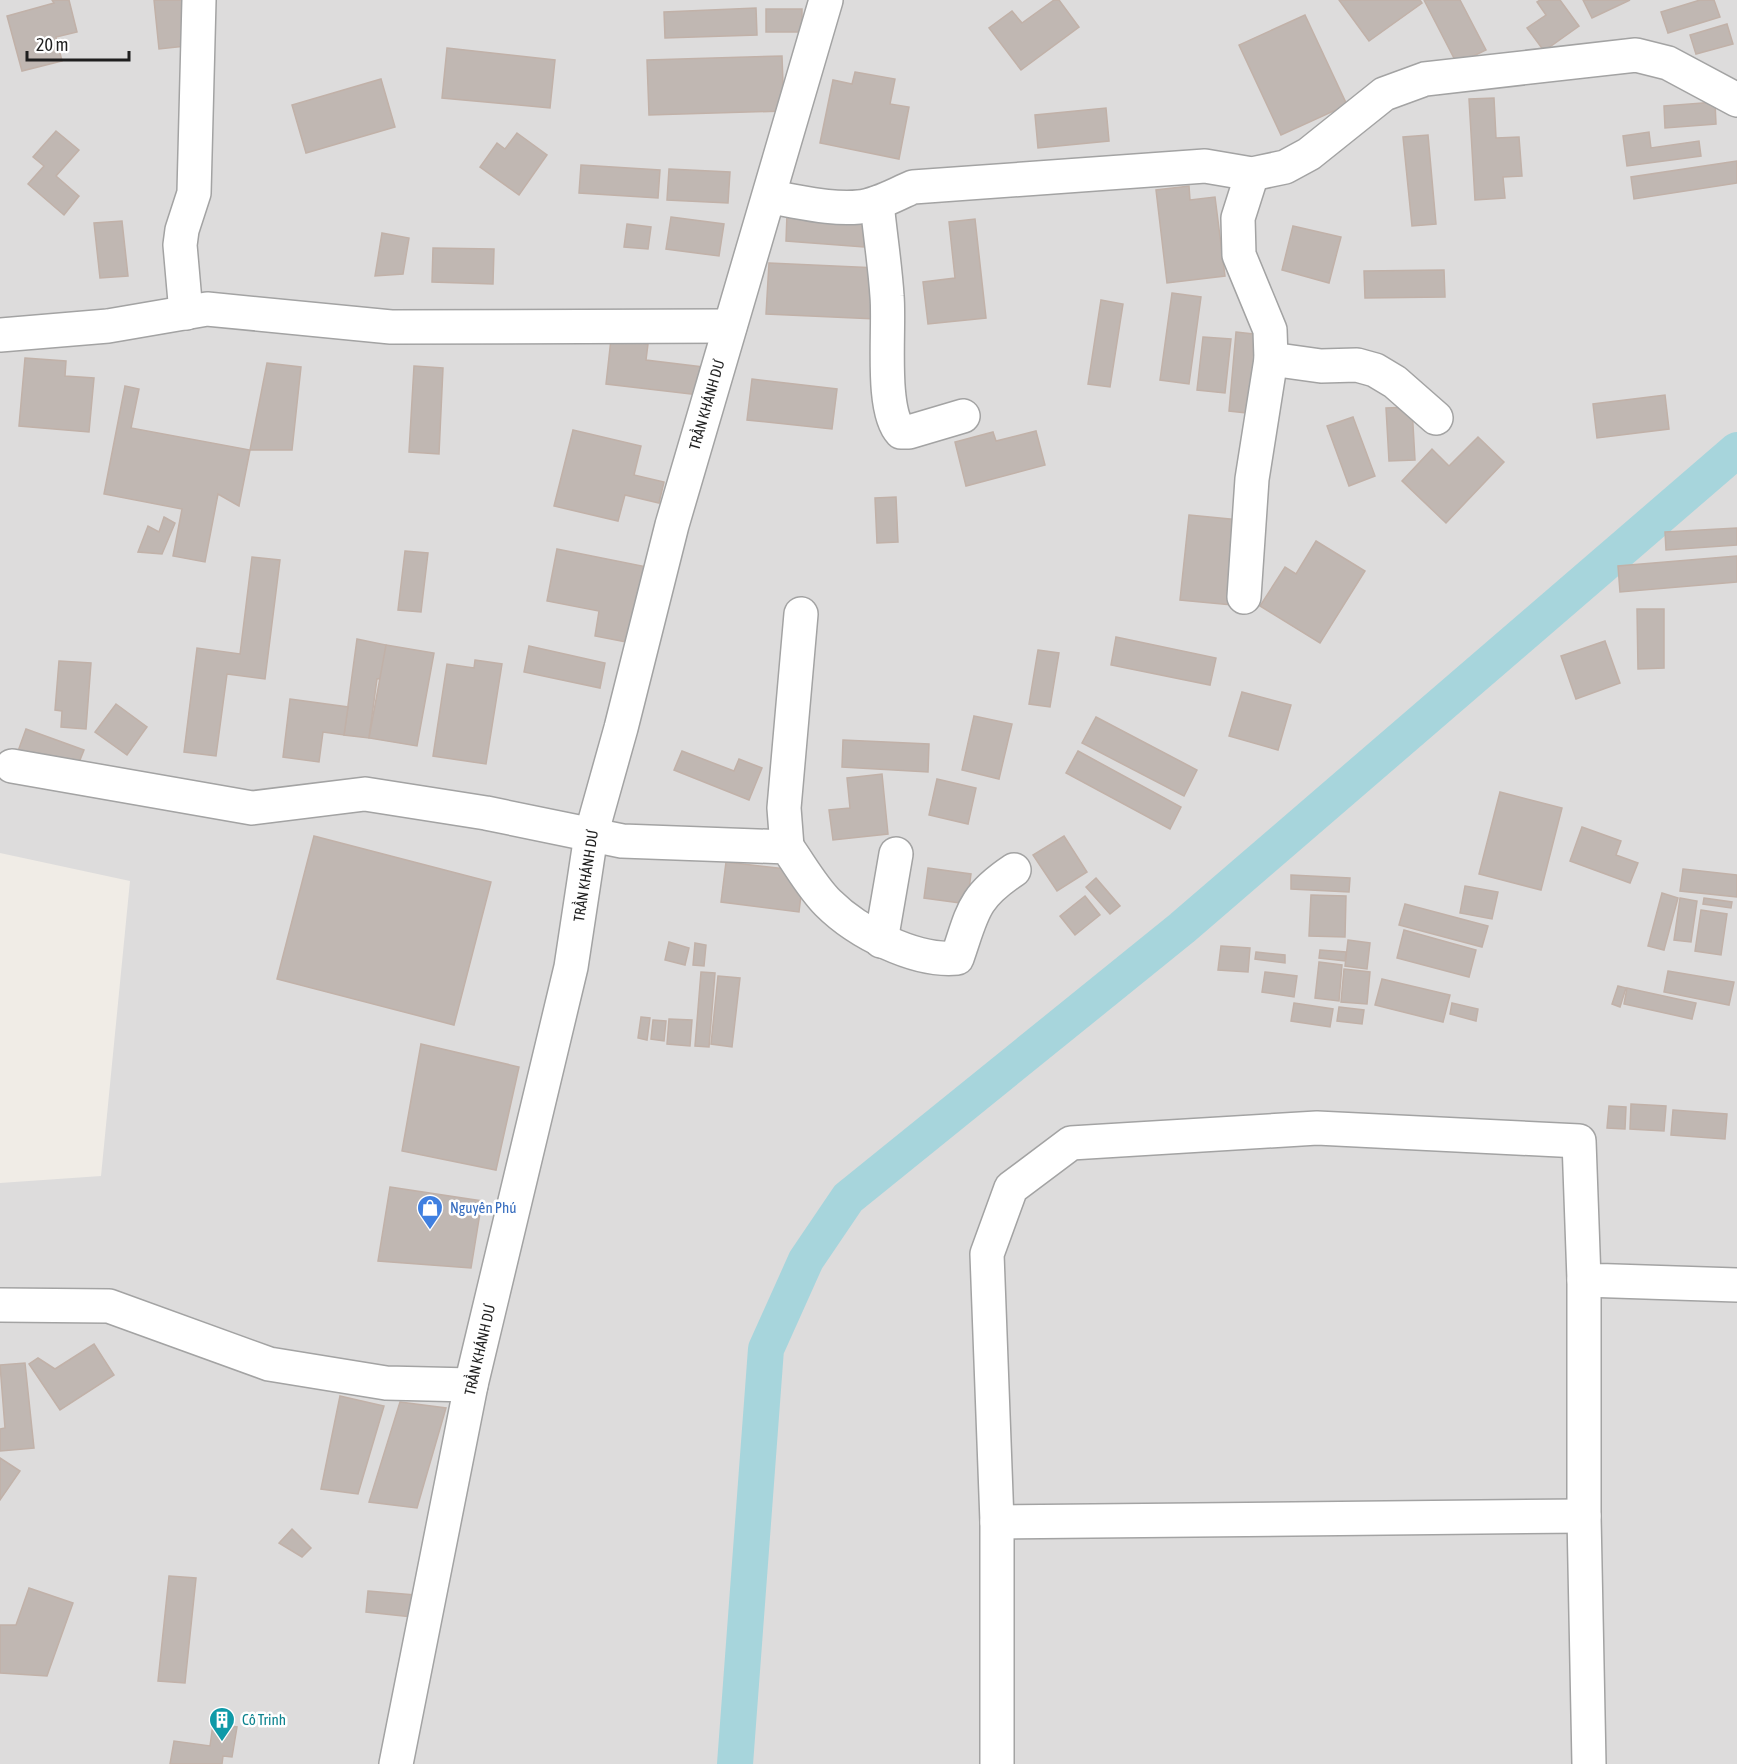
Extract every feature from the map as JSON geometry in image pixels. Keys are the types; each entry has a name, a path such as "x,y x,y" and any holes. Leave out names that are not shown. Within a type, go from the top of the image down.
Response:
{"street":[{"path":"186,313 180,245 182,230 194,194 199,0"},
{"name":"TRẦN KHÁNH DƯ","path":"396,1764 471,1385 571,967 591,835 621,728 672,525 826,0"},
{"path":"769,197 831,206 859,207 877,203 913,187 1205,166 1252,174 1285,167 1301,158 1384,94 1425,79 1636,55 1668,63 1737,100"},
{"path":"1245,597 1252,479 1270,359 1270,330 1239,255 1238,218 1252,174"},
{"path":"877,203 888,297 889,399 893,424 901,432 909,432 963,416"},
{"path":"0,335 108,326 207,309 391,327 730,326"},
{"path":"1270,359 1321,366 1357,365 1375,370 1395,382 1436,418"},
{"path":"801,614 784,808 787,847 828,903 881,941 941,959 957,958 975,904 990,886 1014,870"},
{"path":"12,766 252,808 365,794 486,813 622,841 787,847"},
{"path":"881,941 896,854"},
{"path":"997,1764 997,1522 987,1254 1011,1188 1071,1143 1317,1128 1579,1141 1584,1280 1584,1516 1588,1764"},
{"path":"1584,1280 1737,1285"},
{"path":"0,1305 109,1306 268,1364 386,1383 471,1385"},
{"path":"997,1522 1584,1516"}],"shaded area":[{"path":"0,0 1737,0 1737,1764 0,1764 0,1183 101,1176 130,881 0,853"}],"building":[{"path":"52,0 69,0 77,32 56,37 62,61 22,71 7,16 54,3"},
{"path":"154,0 190,0 195,45 159,49"},
{"path":"1054,0 1059,0 1079,27 1021,70 989,28 1012,11 1022,23"},
{"path":"1339,0 1420,0 1422,3 1369,41"},
{"path":"1424,0 1460,0 1486,50 1457,64"},
{"path":"1560,0 1579,26 1544,51 1527,28 1546,15 1537,2"},
{"path":"1583,0 1630,0 1592,18"},
{"path":"1700,0 1714,0 1720,17 1668,33 1661,12"},
{"path":"756,8 757,35 665,38 664,12"},
{"path":"766,9 802,9 802,32 766,32"},
{"path":"1305,15 1347,105 1281,135 1239,45"},
{"path":"1727,24 1733,44 1696,54 1690,35"},
{"path":"447,48 555,60 550,108 442,98"},
{"path":"782,56 784,111 649,115 647,60"},
{"path":"855,72 895,79 890,104 909,107 899,159 820,143 833,80 852,84"},
{"path":"381,79 395,127 306,153 292,105"},
{"path":"1494,98 1496,138 1519,137 1522,176 1503,177 1505,198 1475,200 1469,99"},
{"path":"1715,102 1716,124 1665,128 1664,106"},
{"path":"1106,108 1109,141 1038,148 1035,115"},
{"path":"56,131 79,150 56,176 79,196 64,215 28,184 44,166 33,157"},
{"path":"1649,132 1651,148 1699,141 1701,156 1627,166 1623,136"},
{"path":"517,133 547,155 519,195 480,167 497,143 505,149"},
{"path":"1428,135 1436,224 1412,226 1403,137"},
{"path":"1737,161 1737,183 1634,199 1631,177"},
{"path":"581,165 660,170 658,198 579,193"},
{"path":"669,169 730,172 728,203 667,200"},
{"path":"1189,186 1190,200 1215,197 1225,276 1167,283 1156,190"},
{"path":"787,214 867,221 864,247 786,241"},
{"path":"671,217 724,224 719,256 666,249"},
{"path":"975,219 986,318 928,324 923,282 955,278 949,222"},
{"path":"122,221 128,276 100,278 94,223"},
{"path":"627,224 651,227 648,249 624,247"},
{"path":"1293,226 1341,237 1329,283 1282,270"},
{"path":"382,233 409,238 403,274 375,276"},
{"path":"433,248 494,249 493,284 432,282"},
{"path":"769,263 878,268 876,319 766,314"},
{"path":"1444,270 1445,297 1365,298 1364,271"},
{"path":"1172,293 1201,297 1189,384 1160,380"},
{"path":"1101,300 1123,304 1110,387 1088,384"},
{"path":"1236,332 1262,335 1255,414 1229,411"},
{"path":"1203,337 1231,339 1225,393 1197,390"},
{"path":"611,339 648,344 646,360 703,367 699,395 606,384"},
{"path":"25,358 66,361 65,376 94,378 89,432 19,426"},
{"path":"267,363 301,367 292,450 250,450"},
{"path":"414,366 443,368 439,454 409,452"},
{"path":"752,379 837,389 832,429 747,420"},
{"path":"125,386 139,389 131,428 250,450 239,506 218,494 205,562 173,556 182,509 104,494"},
{"path":"1665,395 1669,429 1597,438 1593,404"},
{"path":"1412,407 1415,460 1389,461 1386,408"},
{"path":"1353,417 1375,476 1349,486 1327,426"},
{"path":"573,430 641,446 634,475 664,482 659,503 625,495 618,521 554,506"},
{"path":"1036,431 1045,465 966,486 955,442 993,432 996,441"},
{"path":"1478,437 1504,462 1446,523 1402,481 1432,449 1449,466"},
{"path":"896,497 898,542 877,543 875,498"},
{"path":"1189,515 1240,520 1232,605 1180,600"},
{"path":"164,517 175,523 162,554 138,552 148,526 159,532"},
{"path":"1737,528 1737,545 1666,550 1665,532"},
{"path":"1316,541 1365,571 1320,643 1260,606 1285,567 1296,574"},
{"path":"557,549 652,568 637,644 595,636 599,611 547,601"},
{"path":"405,551 428,553 421,612 398,610"},
{"path":"1737,556 1737,582 1620,592 1618,566"},
{"path":"252,557 280,560 265,679 227,674 216,756 184,752 197,648 240,654"},
{"path":"1637,609 1664,609 1664,668 1638,669"},
{"path":"1116,637 1216,658 1210,685 1111,665"},
{"path":"357,639 386,645 384,678 377,679 369,738 344,735"},
{"path":"1605,641 1620,683 1576,699 1561,656"},
{"path":"386,645 434,653 417,746 369,738"},
{"path":"529,646 605,663 600,688 524,672"},
{"path":"1038,650 1059,653 1050,707 1029,704"},
{"path":"475,660 502,664 486,764 433,756 447,664 474,668"},
{"path":"59,661 91,663 86,729 61,727 62,711 55,710"},
{"path":"1242,692 1291,705 1278,750 1229,736"},
{"path":"290,699 348,707 344,735 323,732 319,762 283,757"},
{"path":"116,704 147,727 127,755 95,732"},
{"path":"974,716 1012,724 999,779 962,770"},
{"path":"1096,717 1197,770 1184,796 1082,743"},
{"path":"26,729 84,750 74,775 17,754"},
{"path":"843,740 929,744 928,772 842,767"},
{"path":"682,751 734,771 739,759 762,768 749,800 674,770"},
{"path":"1078,751 1181,807 1170,829 1066,773"},
{"path":"882,774 888,834 833,840 829,810 850,808 847,778"},
{"path":"937,779 976,788 968,824 929,815"},
{"path":"1500,792 1562,808 1541,890 1479,874"},
{"path":"1582,827 1621,841 1616,855 1638,863 1630,883 1570,861"},
{"path":"314,836 491,882 454,1025 277,979"},
{"path":"1064,836 1087,872 1057,891 1033,855"},
{"path":"726,862 804,871 799,912 721,902"},
{"path":"928,868 971,874 967,904 924,898"},
{"path":"1683,869 1737,875 1737,897 1680,891"},
{"path":"1291,875 1350,878 1349,892 1291,889"},
{"path":"1096,878 1120,906 1110,914 1086,887"},
{"path":"1465,886 1498,892 1492,919 1460,913"},
{"path":"1662,893 1678,898 1664,950 1648,946"},
{"path":"1311,895 1346,896 1345,937 1309,936"},
{"path":"1085,896 1100,915 1075,935 1060,916"},
{"path":"1680,898 1697,901 1691,942 1674,940"},
{"path":"1704,898 1732,902 1731,908 1703,904"},
{"path":"1405,904 1488,926 1482,947 1399,925"},
{"path":"1701,910 1727,914 1721,955 1695,951"},
{"path":"1404,930 1476,950 1469,977 1397,958"},
{"path":"1348,940 1370,943 1367,969 1345,966"},
{"path":"669,942 689,948 685,965 665,960"},
{"path":"695,943 706,945 704,966 693,965"},
{"path":"1221,946 1250,948 1248,972 1218,970"},
{"path":"1320,950 1346,952 1345,961 1319,958"},
{"path":"1256,952 1285,955 1285,963 1255,959"},
{"path":"1319,962 1342,965 1339,1001 1315,998"},
{"path":"1344,969 1370,972 1367,1004 1341,1002"},
{"path":"1668,971 1734,982 1729,1005 1664,992"},
{"path":"701,972 715,973 709,1047 695,1046"},
{"path":"1265,972 1297,976 1294,997 1262,992"},
{"path":"718,976 740,978 732,1047 711,1044"},
{"path":"1382,979 1450,995 1443,1022 1375,1005"},
{"path":"1618,986 1626,988 1620,1007 1612,1004"},
{"path":"1627,988 1696,1003 1692,1019 1624,1004"},
{"path":"1294,1003 1333,1009 1330,1027 1291,1021"},
{"path":"1452,1003 1478,1009 1476,1021 1450,1014"},
{"path":"1339,1007 1364,1010 1362,1024 1337,1021"},
{"path":"641,1017 650,1018 647,1040 638,1038"},
{"path":"669,1019 692,1020 690,1046 667,1044"},
{"path":"653,1020 666,1021 664,1041 651,1039"},
{"path":"421,1044 519,1067 496,1170 402,1151"},
{"path":"1631,1104 1666,1106 1664,1131 1630,1129"},
{"path":"1609,1106 1626,1107 1625,1129 1607,1128"},
{"path":"1673,1110 1727,1114 1725,1139 1671,1135"},
{"name":"Nguyên Phú","path":"390,1187 482,1201 471,1268 378,1261"},
{"path":"94,1344 114,1375 60,1410 29,1364 38,1358 55,1369"},
{"path":"25,1363 34,1448 0,1451 0,1429 5,1428 0,1365"},
{"path":"340,1396 384,1406 358,1494 321,1489"},
{"path":"400,1402 446,1408 417,1508 369,1502"},
{"path":"0,1458 20,1471 0,1500"},
{"path":"292,1529 311,1548 302,1557 279,1543"},
{"path":"169,1576 196,1578 185,1683 158,1681"},
{"path":"29,1588 73,1603 47,1676 0,1673 0,1625 16,1625"},
{"path":"368,1591 415,1595 412,1617 366,1612"},
{"name":"Cô Trinh","path":"213,1724 237,1727 232,1757 223,1756 222,1764 170,1764 174,1741 210,1746"}],"waterway":[{"path":"735,1764 766,1349 806,1260 848,1198 1182,928 1737,450"}],"place":[{"name":"Nguyên Phú","path":"430,1231"},
{"name":"Cô Trinh","path":"222,1743"}]}
